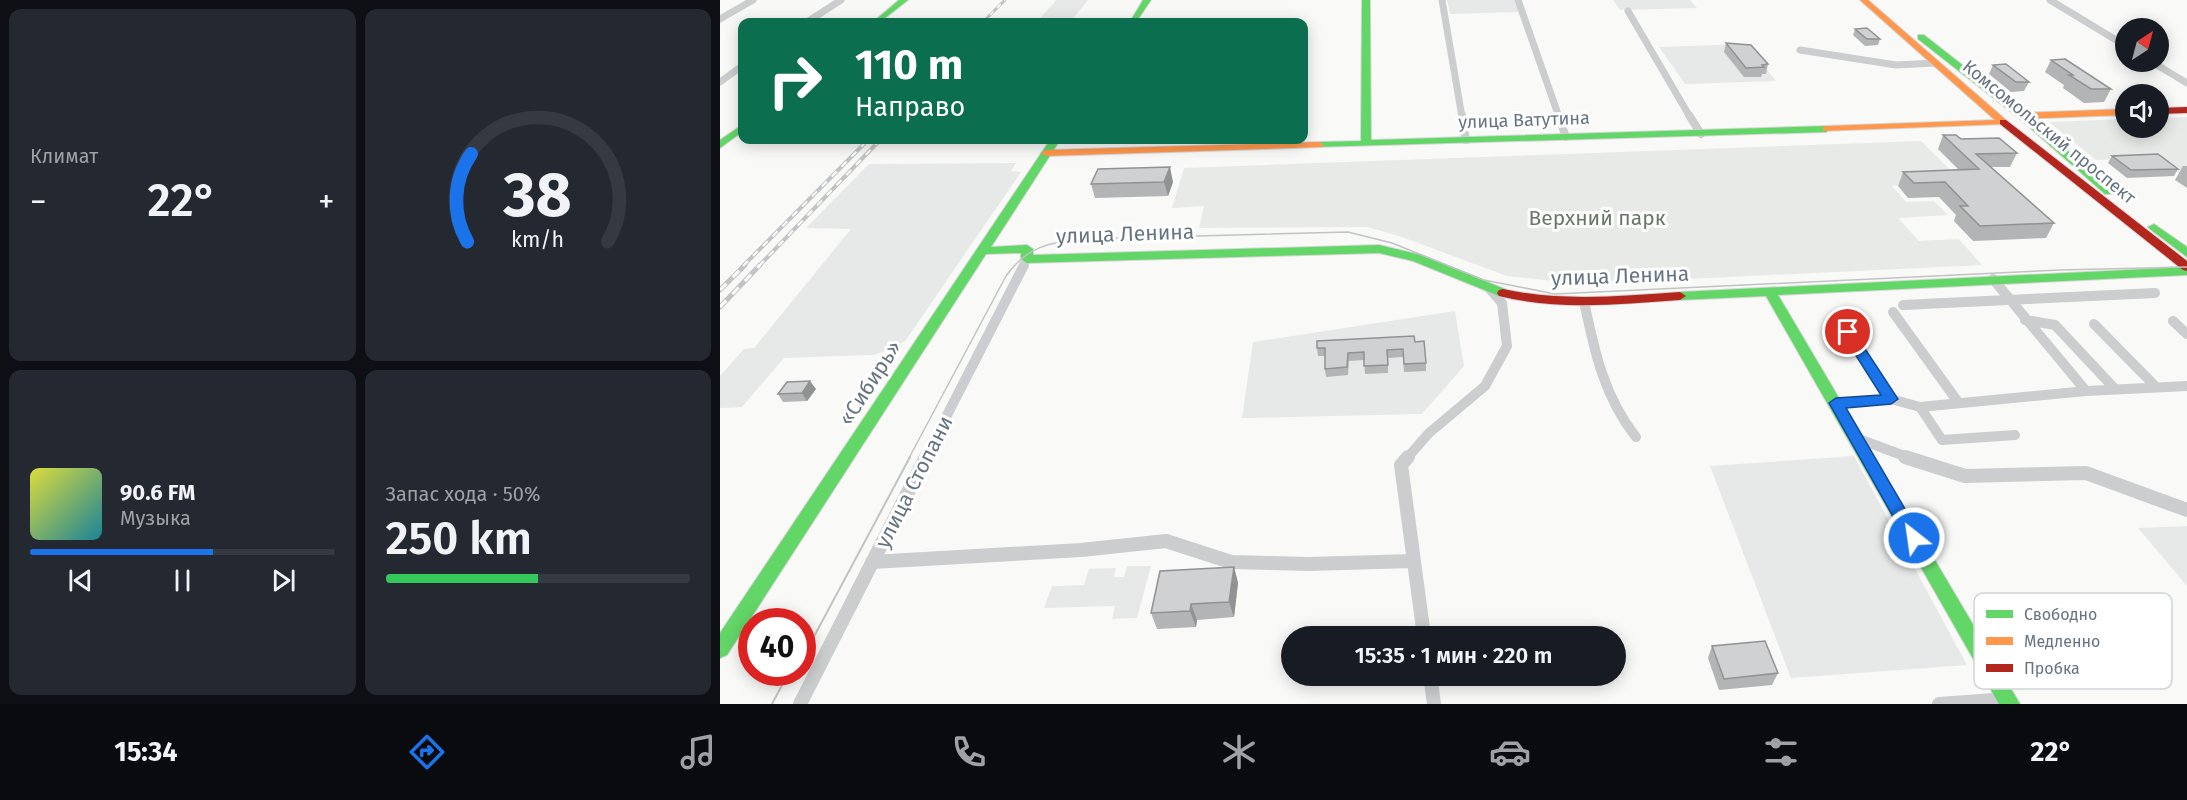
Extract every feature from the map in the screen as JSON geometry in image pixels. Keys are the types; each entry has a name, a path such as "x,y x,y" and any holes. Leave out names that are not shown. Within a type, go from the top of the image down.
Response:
{"street":[{"path":"720,19 753,0"},
{"path":"813,18 841,0"},
{"path":"881,18 904,0"},
{"path":"1135,18 1147,0"},
{"path":"1366,0 1366,143"},
{"path":"1442,0 1466,140"},
{"path":"1518,0 1566,137"},
{"name":"Комсомольский проспект","path":"1863,0 2031,146 2187,269"},
{"name":"Комсомольский проспект","path":"1875,0 2022,116 2099,183 2187,253"},
{"path":"2050,0 2115,39"},
{"path":"1628,11 1670,86 1701,134"},
{"path":"1800,51 1896,64 1936,63"},
{"path":"720,82 738,69"},
{"path":"2169,72 2187,83"},
{"path":"1975,98 1978,93 1998,98"},
{"path":"2169,111 2187,110"},
{"path":"2022,116 2115,112"},
{"name":"улица Ватутина","path":"1046,153 1701,134 2003,122"},
{"path":"720,146 738,131"},
{"name":"«Сибирь»","path":"720,649 1052,144"},
{"path":"2031,146 2052,150 2055,145"},
{"path":"981,251 1027,249 1027,259"},
{"name":"улица Ленина","path":"1027,259 1375,249 1402,252 1489,288 1512,295 1584,301 2187,269"},
{"name":"улица Стопани","path":"800,704 1027,259"},
{"path":"1993,279 2086,391"},
{"path":"1423,626 1401,465 1429,433 1485,386 1507,346 1502,303 1489,288"},
{"path":"1769,290 1974,642"},
{"path":"1903,305 2154,293"},
{"path":"1584,301 1599,365 1622,422 1636,437"},
{"path":"1893,312 1958,402"},
{"path":"1837,315 1891,399"},
{"path":"2025,320 2055,325 2115,389"},
{"path":"2172,321 2187,334"},
{"path":"2094,324 2156,387"},
{"path":"1838,406 1891,399 1920,407 2086,391 2187,386"},
{"path":"1920,407 1941,440 2015,435"},
{"path":"1856,438 1965,476 2086,472 2187,510"},
{"path":"872,562 1081,550 1166,541 1231,562 1309,564 1413,561"},
{"path":"1432,686 1434,704"},
{"path":"1939,704 2008,701"}],"shaded area":[{"path":"1056,0 1088,0 1073,18 1040,18"},
{"path":"1447,0 1514,0 1519,12 1450,14"},
{"path":"1613,0 1690,0 1697,8 1620,10"},
{"path":"1747,44 1776,81 1685,84 1659,47"},
{"path":"1016,163 1011,171 1021,172 906,340 892,349 873,355 784,358 742,407 720,408 720,376 744,349 754,348 851,229 806,228 869,164"},
{"path":"1455,311 1464,366 1422,414 1242,418 1253,342"},
{"path":"1854,456 1967,665 1791,678 1710,466"},
{"path":"2187,526 2187,586 2138,528"},
{"path":"1127,566 1151,566 1137,618 1112,619 1115,606 1044,608 1052,586 1084,585 1089,569 1116,568 1114,577 1124,577"}],"green space":[{"path":"2187,117 2187,174 2178,173 2156,158 2096,160 2049,122 2115,119 2115,138 2169,138 2169,118"},
{"name":"Верхний парк","path":"1921,141 1963,183 1892,186 1906,202 1934,201 1948,215 1898,218 1919,241 1959,239 1982,265 1581,284 1507,276 1402,237 1367,227 1199,228 1204,206 1172,208 1184,168"}],"building":[{"path":"1867,28 1880,39 1867,39 1855,29"},
{"path":"1726,43 1751,45 1768,64 1762,65 1764,67 1746,68"},
{"path":"2065,59 2111,89 2091,89 2051,60"},
{"path":"2006,64 2029,82 2016,82 1993,65"},
{"path":"1943,135 1956,135 1961,139 1999,138 2017,153 1976,154 2054,223 1980,226 1960,206 1968,206 1945,182 1914,183 1903,172 1979,169"},
{"path":"2158,154 2178,169 2131,170 2112,156"},
{"path":"1170,167 1164,182 1091,184 1098,169"},
{"path":"1414,336 1415,342 1424,341 1426,363 1404,364 1403,349 1387,350 1388,365 1364,366 1364,352 1348,353 1347,367 1325,369 1325,348 1317,348 1317,341"},
{"path":"810,381 802,393 778,394 787,382"},
{"path":"1234,567 1229,602 1191,604 1190,611 1151,613 1160,571"},
{"path":"1765,641 1778,673 1724,679 1712,646"}],"tram line":[{"path":"909,458 1006,276 1031,252 1061,242 1085,239 1348,232 1392,243 1484,280 1555,294 2060,270 2187,267"},
{"path":"816,633 910,457"},
{"path":"772,704 782,686"}],"railway":[{"path":"987,18 1005,0"},
{"path":"743,266 864,144"},
{"path":"759,266 876,144"},
{"path":"720,290 745,265"},
{"path":"720,307 760,265"}],"traffic: fast":[{"path":"881,18 904,0"},
{"path":"1136,18 1147,0"},
{"path":"1366,0 1366,143"},
{"path":"1921,37 2022,116 2109,192"},
{"path":"1319,145 1826,129"},
{"path":"720,145 738,131"},
{"path":"720,649 1052,144"},
{"path":"2154,227 2187,253"},
{"path":"981,251 1027,249 1027,259 1379,249 1417,258 1503,293"},
{"path":"1680,296 2187,271"},
{"path":"1769,290 1974,642"},
{"path":"2001,689 2010,704"}],"traffic: slow":[{"path":"1864,0 2003,122"},
{"path":"2022,116 2115,112"},
{"path":"1826,129 2003,122"},
{"path":"1046,153 1319,145"}],"traffic: jam":[{"path":"2169,111 2187,110"},
{"path":"2003,122 2187,267"},
{"path":"1503,293 1524,298 1569,302 1680,296"}],"route":[{"path":"1848,332 1891,399 1836,403 1914,538"}]}
